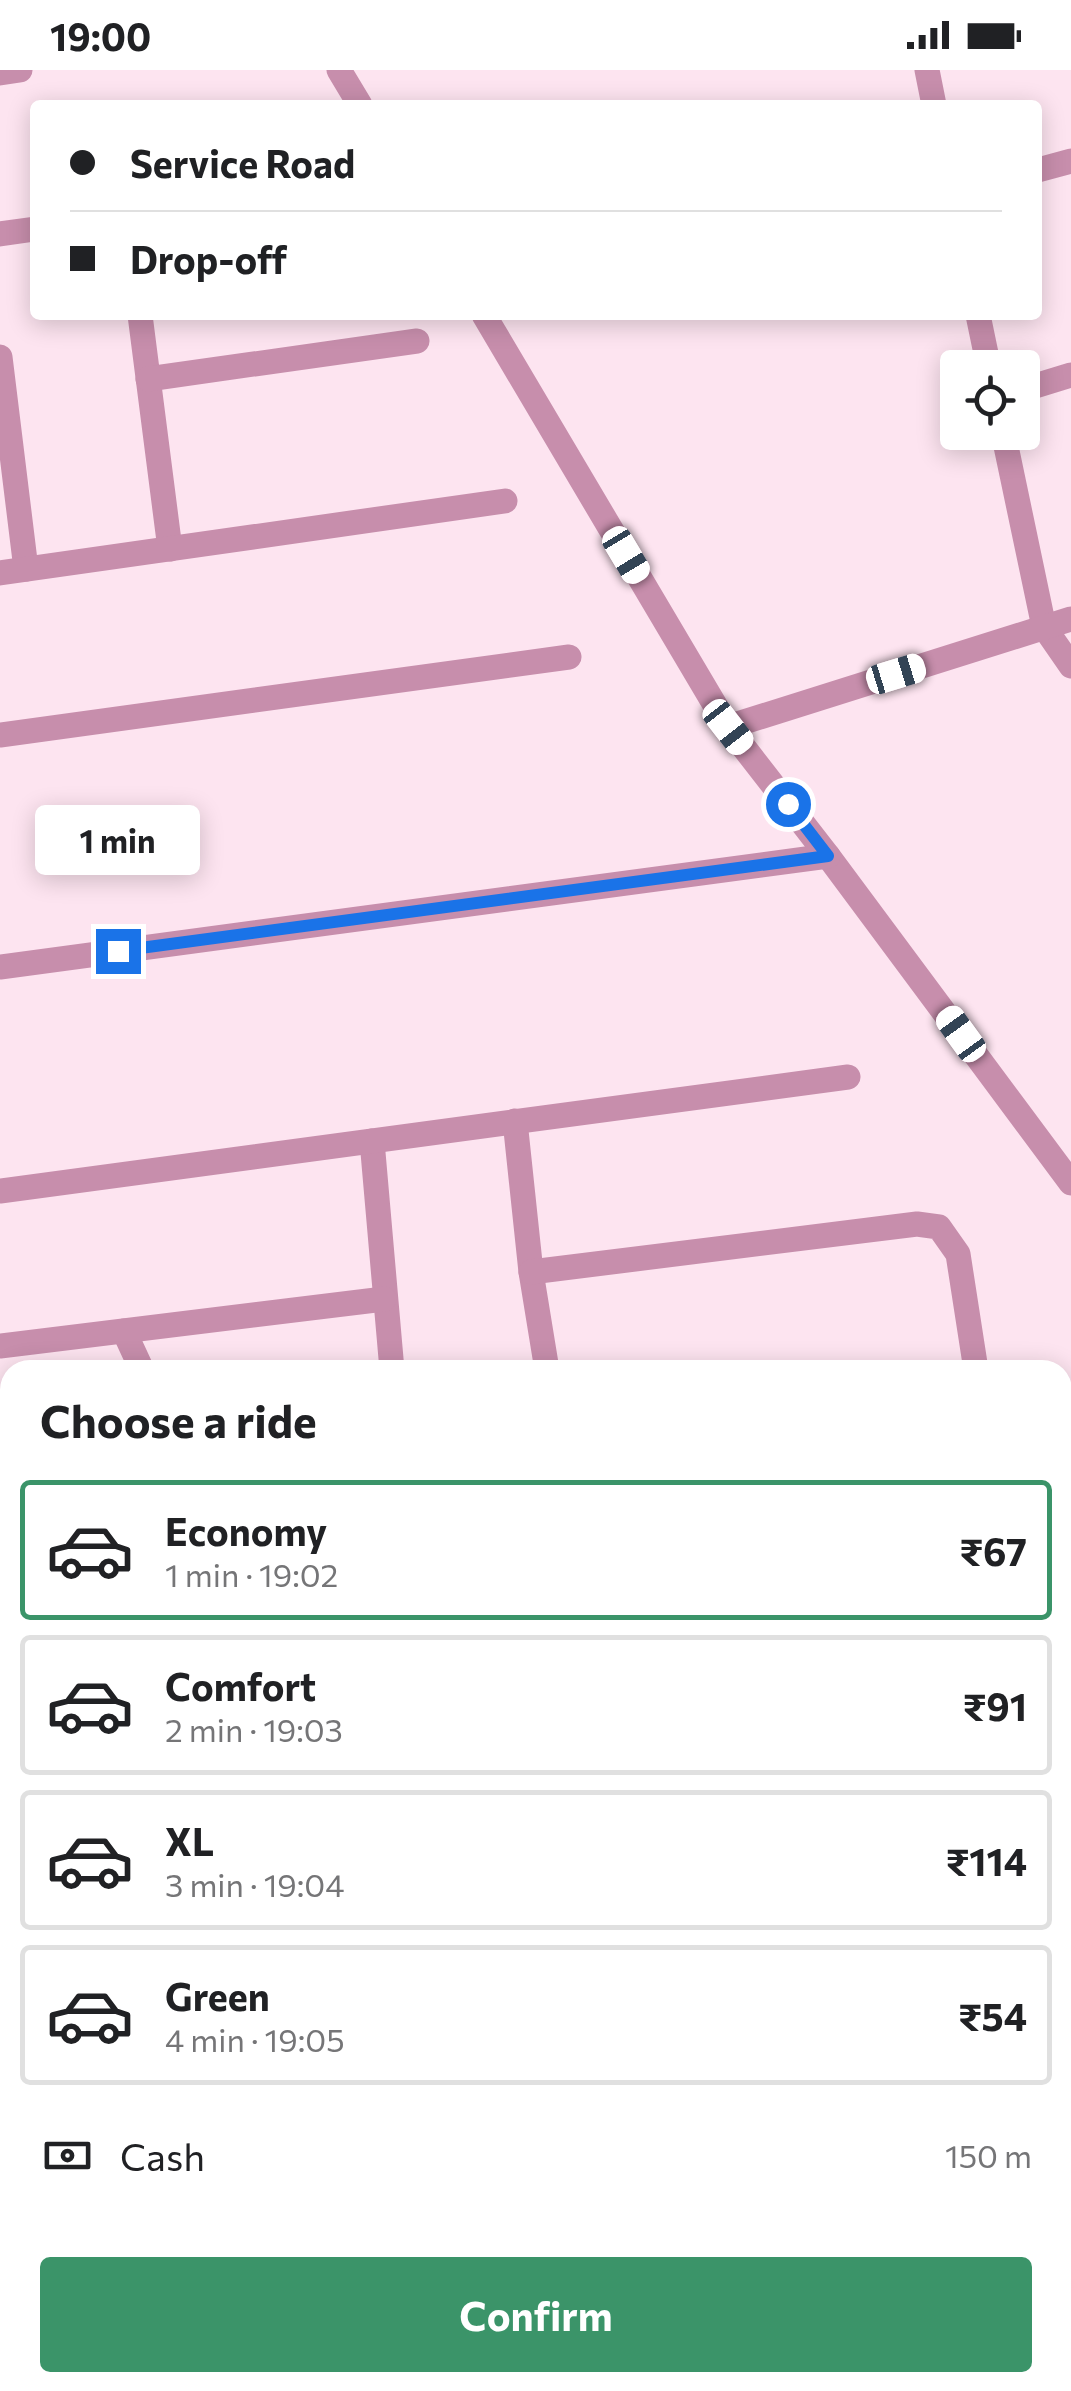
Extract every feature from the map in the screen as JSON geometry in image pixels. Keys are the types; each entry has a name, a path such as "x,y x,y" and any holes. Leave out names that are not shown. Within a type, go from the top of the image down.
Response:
{"street":[{"path":"0,72 20,70"},
{"path":"339,70 357,100"},
{"path":"927,70 933,100"},
{"path":"1042,169 1071,161"},
{"path":"0,234 30,230"},
{"path":"141,320 170,549"},
{"path":"487,320 728,727 1071,1183"},
{"path":"979,320 985,350"},
{"path":"148,379 417,341"},
{"path":"0,357 2,399 26,569"},
{"path":"1040,384 1071,375"},
{"path":"1007,450 1044,627 1071,666"},
{"path":"0,573 505,501"},
{"path":"728,727 1071,619"},
{"path":"0,735 569,657"},
{"path":"0,967 828,856"},
{"path":"0,1191 848,1077"},
{"path":"515,1122 531,1272 545,1360"},
{"path":"372,1141 391,1360"},
{"path":"531,1272 917,1224 938,1227 958,1254 974,1360"},
{"path":"0,1346 384,1299"},
{"path":"124,1331 137,1360"}],"route":[{"path":"118,951 828,856 788,804"}]}
